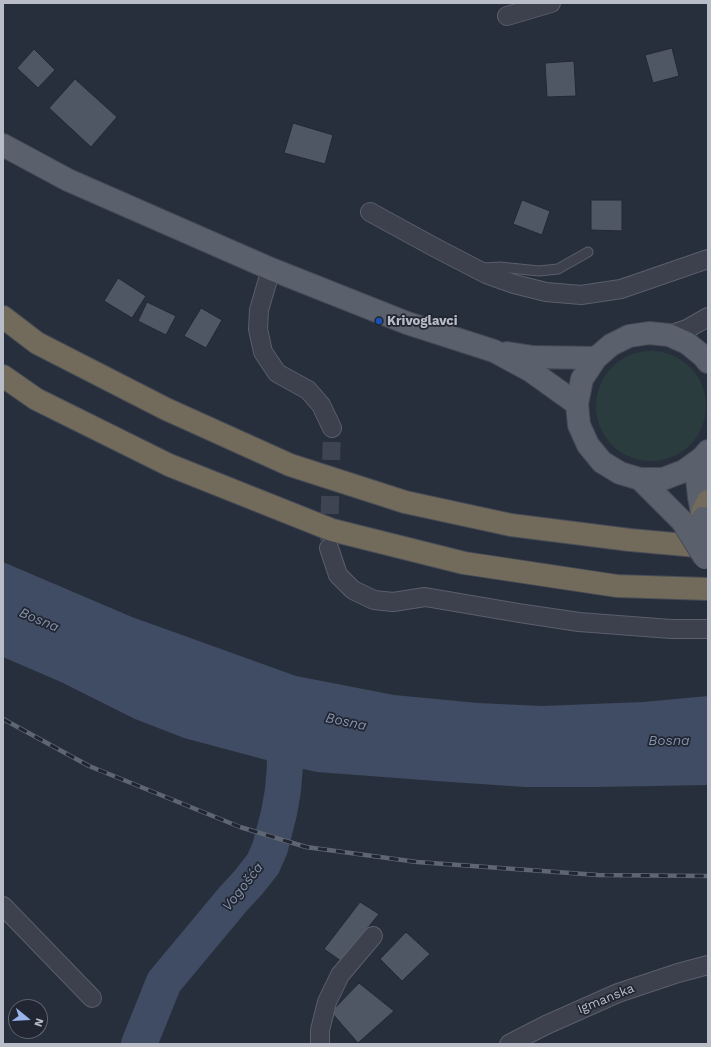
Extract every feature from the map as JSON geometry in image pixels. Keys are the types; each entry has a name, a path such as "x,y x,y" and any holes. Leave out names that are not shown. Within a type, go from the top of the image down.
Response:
{"highway":[{"path":"3,318 37,343 166,409 290,466 406,502 511,525 630,540 707,557"},
{"path":"3,376 36,399 169,466 332,530 464,563 617,586 708,588"}],"main road":[{"path":"3,145 68,180 271,269 407,323 494,352 530,371 577,404"},
{"path":"705,455 684,471 663,479 640,479 620,473 602,462 588,445 579,425 577,404 582,379 596,358 611,345 629,336 649,333 668,335 688,343 708,362"},
{"path":"494,352 533,357 596,358"},
{"path":"705,455 697,478 699,497 705,511 707,557"},
{"path":"640,479 682,521 707,557"}],"street":[{"path":"507,16 552,3"},
{"path":"370,212 434,248 486,274 514,284 546,292 581,295 621,289 708,260"},
{"path":"271,269 259,310 258,329 263,352 278,373 308,390 321,406 332,428"},
{"path":"668,335 687,329 708,317"},
{"path":"329,548 338,575 353,590 374,600 394,602 425,597 578,622 671,629 708,629"},
{"path":"3,906 92,998"},
{"path":"320,1044 320,1030 327,1002 340,975 373,936"},
{"name":"Igmanska","path":"509,1044 546,1024 618,993 678,973 708,965"}],"lane":[{"path":"476,269 500,267 539,271 558,269 588,252"}],"shaded area":[{"path":"651,351 672,355 682,360 690,367 697,375 702,385 706,406 702,427 697,437 690,445 682,452 672,457 651,461 630,457 620,452 612,445 605,437 600,427 596,406 600,385 605,375 612,367 620,360 630,355"}],"water":[{"name":"Bosna","path":"3,562 132,617 296,676 394,695 478,703 542,706 643,702 708,696 708,785 525,787 317,772 184,738 135,719 61,682 3,657"}],"building":[{"path":"672,48 679,76 653,83 645,55"},
{"path":"34,49 55,70 38,88 17,68"},
{"path":"574,61 576,96 547,97 545,63"},
{"path":"75,79 117,117 91,147 49,108"},
{"path":"293,123 333,135 325,164 284,153"},
{"path":"522,200 550,211 542,235 513,224"},
{"path":"591,200 622,200 622,231 591,230"},
{"path":"118,278 146,296 132,318 104,301"},
{"path":"147,302 176,316 166,335 138,321"},
{"path":"201,308 222,320 206,348 184,336"},
{"path":"360,902 379,914 341,961 324,949"},
{"path":"406,932 430,954 402,981 380,959"},
{"path":"359,983 394,1011 358,1043 331,1012"}],"waterway":[{"name":"Vogošća","path":"139,1044 164,982 248,883 263,864 270,848 283,790 285,765 282,716"}],"tunnel":[{"path":"329,541 332,428"}],"railway":[{"path":"3,719 89,766 240,827 306,847 417,862 598,875 708,876"}],"place":[{"name":"Krivoglavci","path":"379,321"}]}
